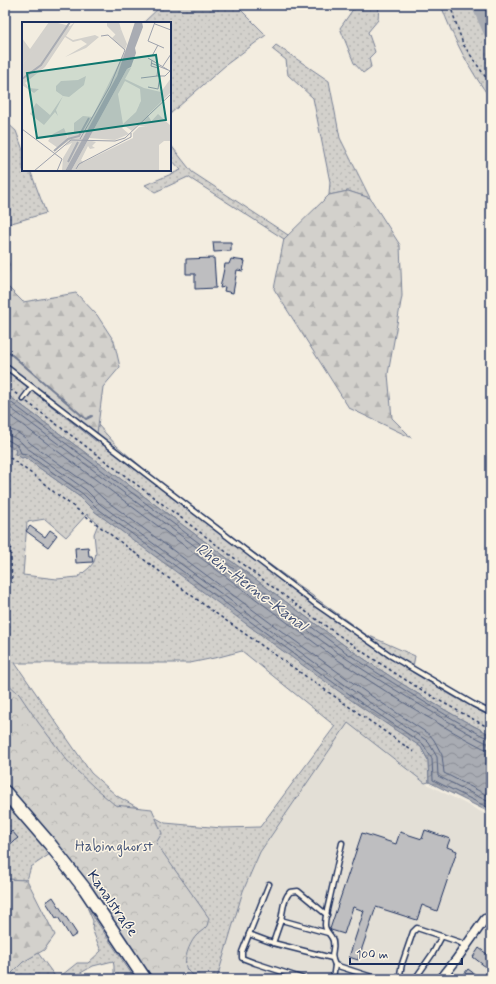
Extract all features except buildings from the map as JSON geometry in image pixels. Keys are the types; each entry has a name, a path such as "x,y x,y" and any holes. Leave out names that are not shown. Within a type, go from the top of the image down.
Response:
{"main road":[{"name":"Kanalstraße","path":"5,792 49,843 85,889 145,979"}],"street":[{"path":"441,979 485,919"}],"lane":[{"path":"5,366 313,602 391,656 472,704 491,713"},
{"path":"23,399 32,387"},
{"path":"342,843 325,927 326,931 333,939 332,958 336,965 378,979"},
{"path":"269,884 242,952 242,958 304,979"},
{"path":"274,943 285,901 290,892 298,891 327,915"},
{"path":"281,920 328,934"},
{"path":"399,979 402,964 415,929 419,928 459,942 466,946"},
{"path":"249,934 274,943 332,958"},
{"path":"415,979 433,953 442,936"},
{"path":"333,979 336,965"}],"path":[{"path":"450,5 464,44 491,85"},
{"path":"5,386 342,638 422,691 491,729"},
{"path":"5,454 211,610 414,752"},
{"path":"8,492 12,583"}],"shaded area":[{"path":"348,722 425,783 491,817 491,979 217,978 243,891 260,852"}],"green space":[{"path":"162,5 236,5 266,35 227,64 171,113 171,22 144,22"},
{"path":"356,5 379,5 378,20 368,32 375,52 369,58 371,67 363,73 354,63 340,28"},
{"path":"441,5 491,5 491,99 463,54"},
{"path":"276,45 329,81 340,138 370,198 348,191 329,195 330,182 313,98 288,75 286,60 272,49"},
{"path":"5,121 16,131 22,147 22,171 30,171 46,213 5,225"},
{"path":"171,145 192,172 288,235 284,239 188,177 155,192 145,185 181,170 171,159"},
{"path":"348,191 370,198 400,245 402,296 388,374 392,418 412,438 349,408 274,289 284,239 329,195"},
{"path":"5,256 9,264 6,285 23,302 76,293 97,315 114,341 120,367 103,387 96,441 5,369"},
{"path":"5,369 96,441 98,425 117,446 176,496 365,634 415,656 412,672 491,717 491,735 416,693 344,645 5,393"},
{"path":"5,443 16,450 15,454 22,458 24,457 80,497 94,511 421,747 428,760 429,782 425,783 348,723 260,852 243,891 217,978 218,979 154,979 81,873 62,852 50,854 31,867 27,880 5,879 5,695 12,689 5,678","holes":["87,514 98,524 94,534 96,553 94,562 89,568 78,577 57,579 23,575 27,522 45,519 66,537","242,651 335,726 260,827 222,828 165,823 117,796 91,773 15,663 190,663"]},
{"name":"Habinghorst","path":"5,681 19,694 66,759 95,788 115,805 152,809 162,833 156,843 209,918 207,926 191,943 185,963 188,971 197,979 153,979 83,875 5,782"},
{"path":"5,879 27,880 55,935 44,950 23,962 6,979 5,979"},
{"path":"87,907 135,979 114,979 113,961 93,966 70,979 57,979 77,963 88,963 101,951 92,929 93,921"},
{"path":"38,953 57,979 6,979 23,962"}],"water":[{"name":"Rhein-Herne-Kanal","path":"5,393 344,645 416,693 491,735 491,813 429,782 428,760 421,747 358,705 276,646 94,511 80,497 24,457 22,458 15,454 16,450 5,443"}],"waterway":[{"path":"478,5 491,34"},
{"path":"5,349 86,419 92,416"}]}
